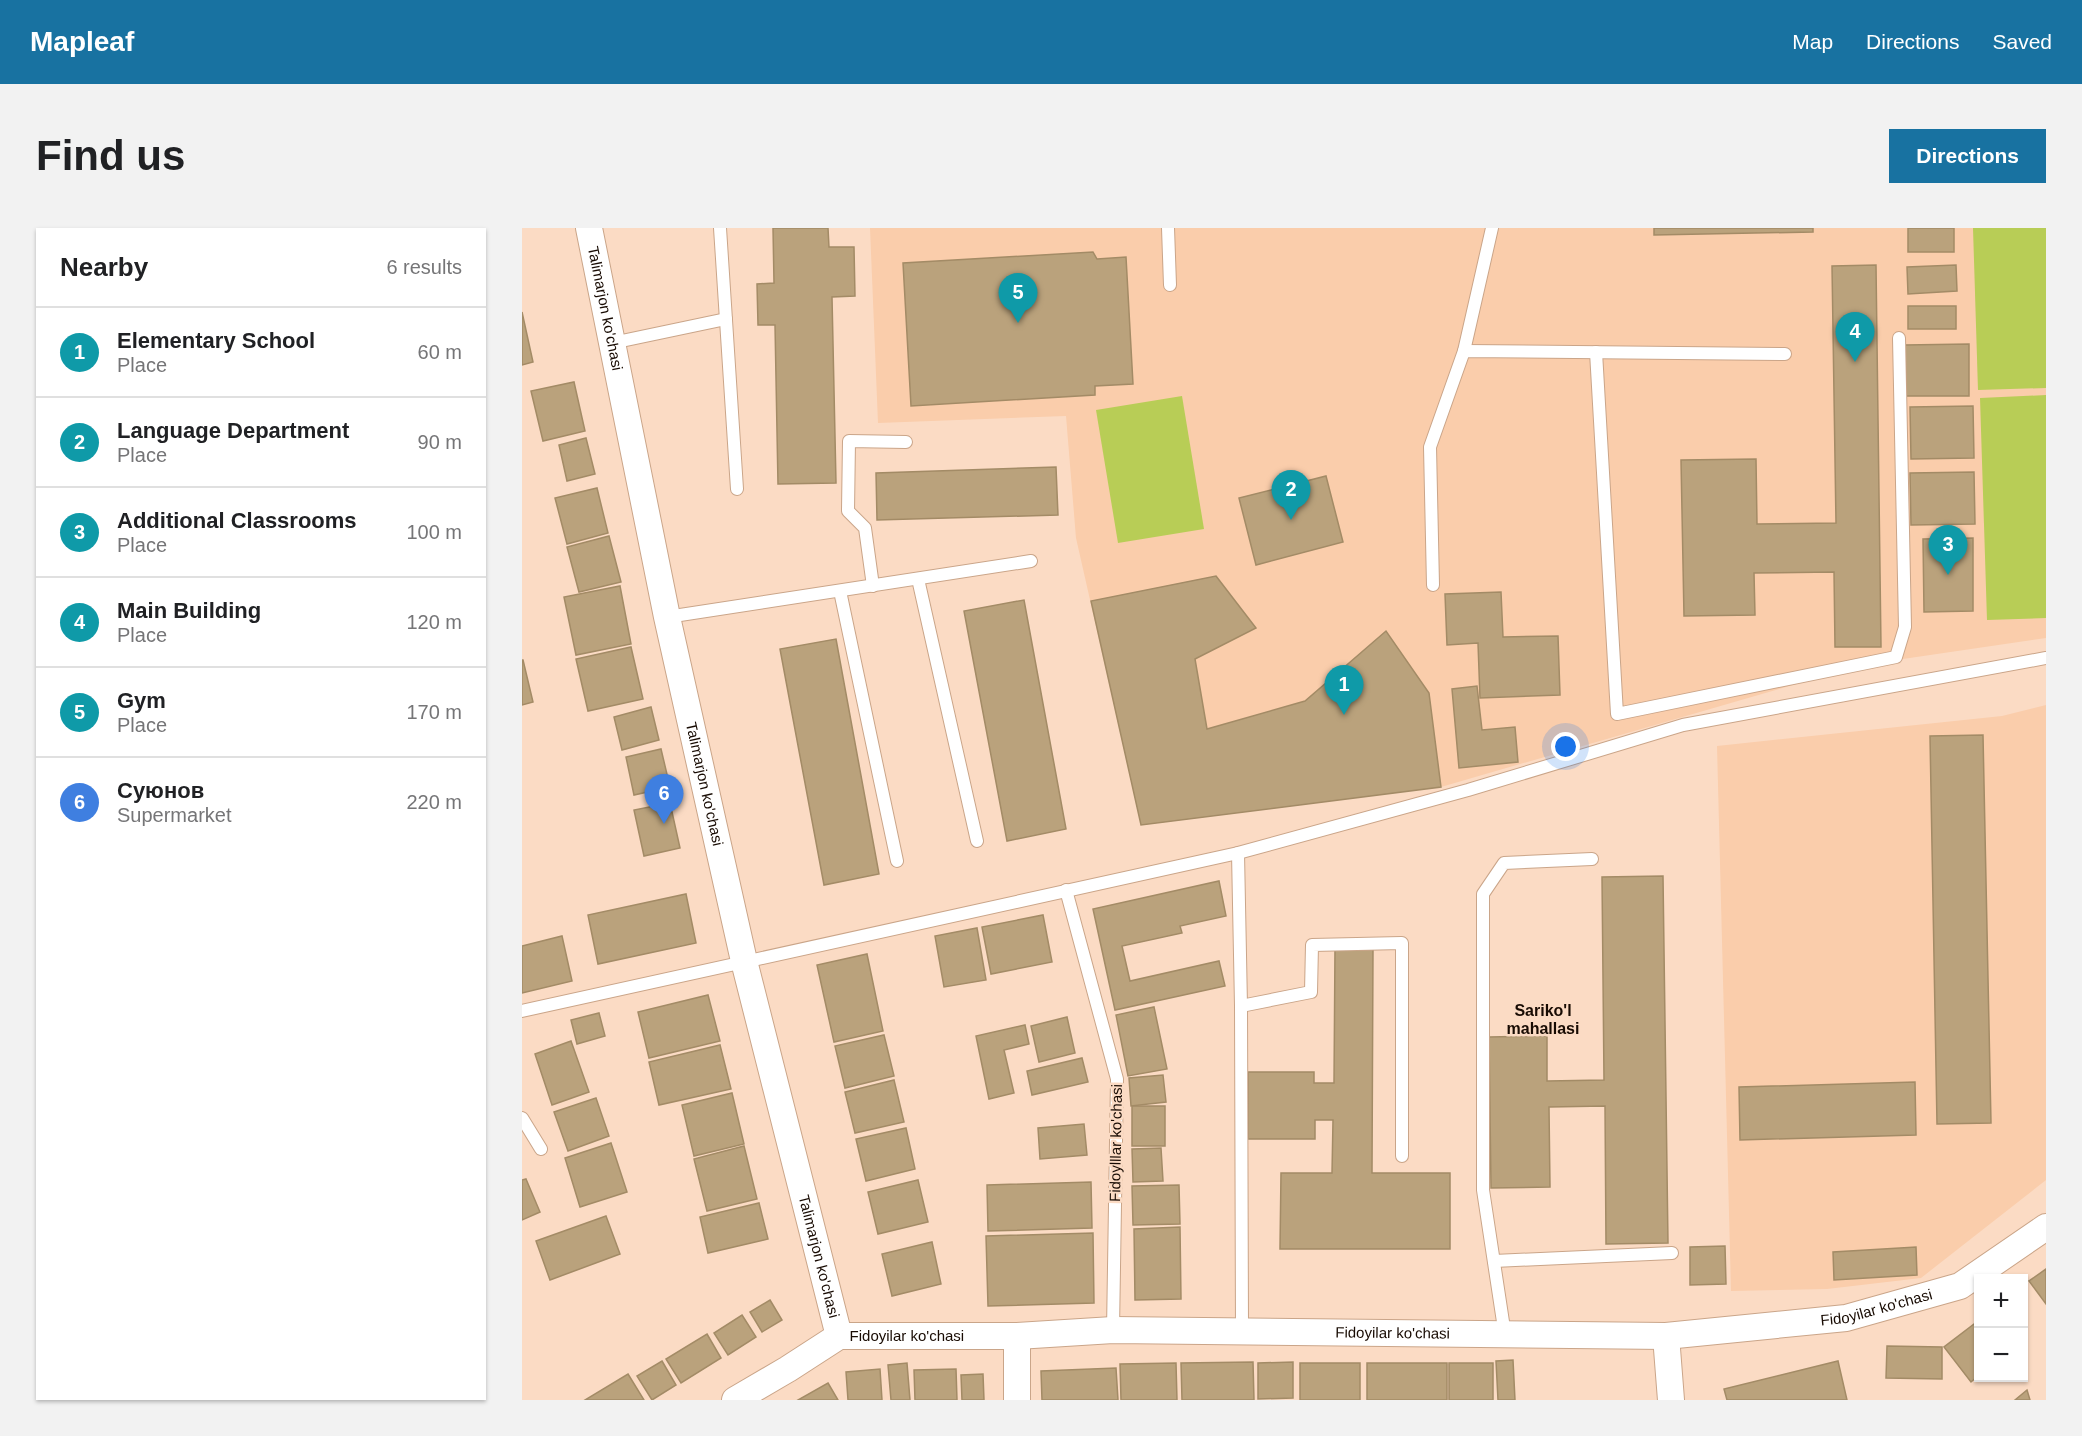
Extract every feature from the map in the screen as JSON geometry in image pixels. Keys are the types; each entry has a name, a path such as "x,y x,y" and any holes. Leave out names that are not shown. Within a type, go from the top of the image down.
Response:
{"street":[{"name":"Talimarjon ko'chasi","path":"589,228 667,617 744,961 839,1336"},
{"name":"Fidoyilar ko'chasi","path":"735,1400 839,1336 1017,1335 1113,1330 1666,1336 1846,1318 1960,1286 2046,1227"},
{"path":"1017,1335 1017,1400"},
{"path":"1666,1336 1671,1400"}],"lane":[{"path":"720,228 737,489"},
{"path":"1168,228 1170,285"},
{"path":"1433,585 1430,447 1464,351 1492,228"},
{"path":"612,343 726,319"},
{"path":"1596,352 1617,714 1896,657 1905,627 1899,338"},
{"path":"1464,351 1785,354"},
{"path":"873,586 865,528 848,511 849,441 906,441"},
{"path":"667,617 1031,561"},
{"path":"918,579 977,841"},
{"path":"840,591 897,861"},
{"path":"522,1011 1238,853 1468,790 1683,725 2046,658"},
{"path":"1238,853 1242,1331"},
{"path":"1505,1335 1484,1190 1483,894 1504,863 1592,859"},
{"name":"Fidoylllar ko'chasi","path":"1066,890 1117,1079 1113,1330"},
{"path":"1241,1006 1311,992 1312,945 1402,943 1402,1156"},
{"path":"522,1118 541,1149"},
{"path":"1494,1261 1672,1253"}],"shaded area":[{"path":"870,228 2046,228 2046,638 1862,665 1441,787 1141,825 1076,538 1066,416 878,423"},
{"path":"2046,705 2046,1180 1921,1278 1827,1289 1731,1291 1717,746 2002,716"}],"green space":[{"path":"1973,228 2046,228 2046,388 1978,390"},
{"path":"2046,395 2046,618 1987,620 1980,398"},
{"path":"1182,396 1204,529 1118,543 1096,410"}],"building":[{"path":"773,228 828,228 829,247 854,247 855,296 832,297 836,483 778,484 775,325 758,325 757,284 774,283"},
{"path":"1654,228 1813,228 1813,232 1654,235"},
{"path":"1908,228 1954,228 1954,252 1908,252"},
{"path":"1093,252 1097,259 1126,257 1133,384 1095,386 1095,395 911,406 903,263"},
{"path":"1876,265 1881,647 1835,647 1834,572 1754,573 1755,615 1684,616 1681,460 1756,459 1757,524 1836,523 1832,266"},
{"path":"1956,265 1957,291 1908,294 1907,267"},
{"path":"1908,306 1956,306 1956,329 1908,329"},
{"path":"522,312 533,362 522,365"},
{"path":"1969,344 1969,396 1906,396 1905,345"},
{"path":"574,382 585,431 543,441 531,391"},
{"path":"1973,406 1974,458 1911,459 1910,407"},
{"path":"586,438 595,474 567,481 559,445"},
{"path":"1056,467 1058,515 877,520 876,473"},
{"path":"1974,472 1975,524 1911,525 1910,473"},
{"path":"1326,476 1343,542 1256,565 1239,498"},
{"path":"597,488 608,533 567,544 555,498"},
{"path":"609,536 621,582 579,592 567,547"},
{"path":"1973,538 1973,611 1924,612 1923,539"},
{"path":"1216,576 1256,628 1195,659 1207,729 1305,701 1386,631 1429,693 1441,787 1141,825 1091,601"},
{"path":"620,586 631,644 576,655 564,597"},
{"path":"1501,592 1503,637 1558,636 1560,695 1480,698 1478,643 1447,645 1445,594"},
{"path":"1024,600 1066,829 1007,841 964,611"},
{"path":"836,639 879,874 824,885 780,649"},
{"path":"631,647 643,699 588,711 576,659"},
{"path":"522,660 533,702 522,705"},
{"path":"1477,686 1482,730 1515,727 1518,762 1459,768 1452,689"},
{"path":"651,707 659,740 622,750 614,717"},
{"path":"1983,735 1991,1123 1937,1124 1930,736"},
{"path":"661,749 670,787 634,795 626,757"},
{"path":"670,803 680,848 644,856 634,810"},
{"path":"1663,876 1668,1243 1606,1244 1605,1106 1549,1107 1550,1187 1491,1188 1489,1037 1547,1036 1547,1081 1604,1080 1602,877"},
{"path":"1219,881 1226,916 1180,926 1182,933 1122,946 1130,981 1219,961 1225,986 1115,1010 1093,909"},
{"path":"686,894 696,943 598,964 588,915"},
{"path":"1043,915 1052,962 991,974 982,927"},
{"path":"977,928 986,980 944,987 935,936"},
{"path":"562,936 572,981 522,993 522,946"},
{"path":"1335,948 1373,948 1372,1173 1450,1173 1450,1249 1280,1249 1281,1173 1332,1173 1333,1120 1315,1120 1315,1139 1248,1139 1248,1072 1314,1072 1314,1083 1334,1083"},
{"path":"867,954 883,1031 834,1042 817,965"},
{"path":"708,995 720,1041 649,1058 638,1012"},
{"path":"1154,1007 1167,1069 1128,1076 1116,1015"},
{"path":"599,1013 605,1036 577,1044 571,1020"},
{"path":"1067,1017 1075,1053 1039,1062 1031,1026"},
{"path":"1025,1025 1029,1044 1004,1050 1014,1093 989,1099 976,1036"},
{"path":"884,1035 894,1076 845,1088 835,1046"},
{"path":"571,1041 589,1092 552,1105 535,1054"},
{"path":"720,1045 731,1089 659,1105 649,1062"},
{"path":"1082,1058 1088,1082 1032,1095 1027,1071"},
{"path":"1163,1075 1166,1102 1131,1106 1129,1078"},
{"path":"894,1080 904,1122 855,1133 845,1092"},
{"path":"1915,1082 1916,1135 1740,1140 1739,1087"},
{"path":"732,1093 744,1144 694,1156 682,1105"},
{"path":"596,1098 609,1136 568,1151 554,1112"},
{"path":"1132,1106 1165,1106 1165,1146 1132,1146"},
{"path":"1084,1124 1087,1155 1040,1159 1038,1128"},
{"path":"906,1128 915,1169 866,1181 856,1139"},
{"path":"611,1143 627,1192 580,1207 565,1158"},
{"path":"744,1146 757,1199 707,1211 694,1159"},
{"path":"1161,1148 1163,1181 1133,1182 1132,1149"},
{"path":"526,1179 540,1212 522,1220 522,1180"},
{"path":"918,1180 928,1222 878,1234 868,1192"},
{"path":"1091,1182 1092,1228 988,1231 987,1185"},
{"path":"1179,1185 1180,1224 1133,1225 1132,1186"},
{"path":"759,1203 768,1239 708,1253 700,1217"},
{"path":"606,1216 620,1254 550,1280 536,1241"},
{"path":"1180,1227 1181,1299 1135,1300 1134,1229"},
{"path":"1093,1233 1094,1303 988,1306 986,1236"},
{"path":"932,1242 941,1284 892,1296 882,1254"},
{"path":"1725,1246 1726,1284 1690,1285 1690,1247"},
{"path":"1916,1247 1917,1275 1834,1280 1833,1252"},
{"path":"2046,1269 2046,1304 2029,1281"},
{"path":"770,1300 782,1320 762,1332 750,1312"},
{"path":"742,1315 756,1337 728,1355 714,1333"},
{"path":"1974,1324 1974,1379 1971,1382 1944,1347"},
{"path":"707,1334 721,1358 681,1383 666,1359"},
{"path":"1887,1346 1942,1347 1942,1379 1886,1378"},
{"path":"1513,1360 1515,1400 1498,1400 1496,1361"},
{"path":"662,1361 676,1385 652,1400 637,1376"},
{"path":"1838,1361 1847,1400 1727,1400 1724,1389"},
{"path":"1253,1362 1254,1400 1182,1400 1181,1363"},
{"path":"1293,1362 1293,1398 1258,1399 1258,1363"},
{"path":"907,1363 910,1400 891,1400 888,1365"},
{"path":"1176,1363 1177,1400 1121,1400 1120,1364"},
{"path":"1300,1363 1360,1363 1360,1400 1300,1400"},
{"path":"1367,1363 1447,1363 1447,1400 1367,1400"},
{"path":"1449,1363 1493,1363 1493,1400 1449,1400"},
{"path":"1116,1368 1118,1400 1042,1400 1041,1371"},
{"path":"880,1369 882,1400 848,1400 846,1372"},
{"path":"956,1369 957,1400 915,1400 914,1370"},
{"path":"628,1374 644,1400 585,1400"},
{"path":"983,1374 984,1400 962,1400 961,1375"},
{"path":"828,1383 838,1400 798,1400"},
{"path":"2027,1390 2030,1400 2015,1400"}],"place":[{"name":"Gym","path":"1018,323"},
{"name":"Main Building","path":"1855,362"},
{"name":"Language Department","path":"1291,520"},
{"name":"Additional Classrooms","path":"1948,575"},
{"name":"Elementary School","path":"1344,715"},
{"name":"Суюнов","path":"664,824"}],"district":[{"name":"Sariko'l mahallasi","path":"1543,1019"}]}
